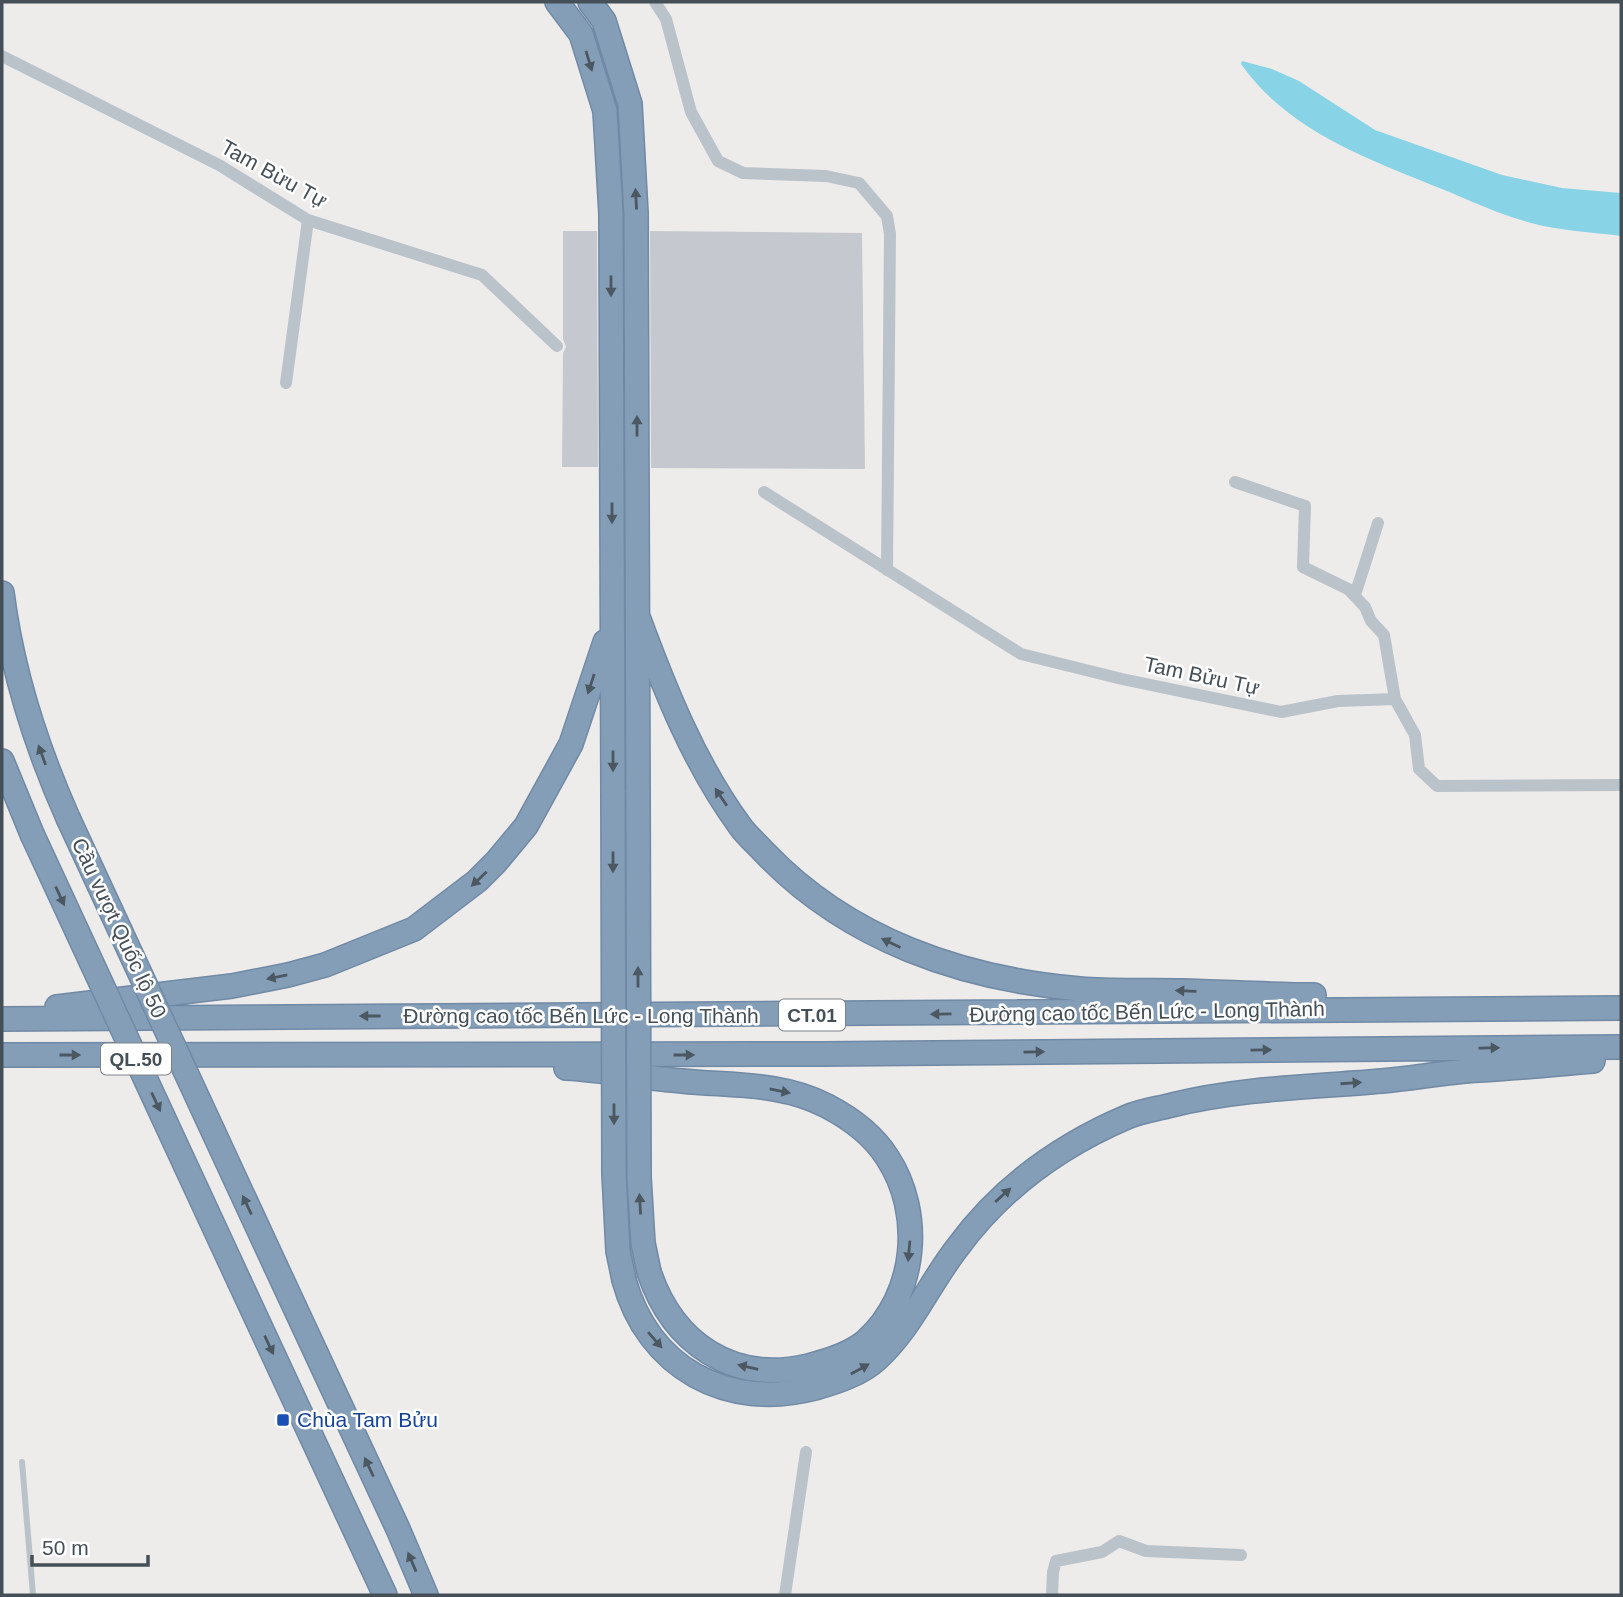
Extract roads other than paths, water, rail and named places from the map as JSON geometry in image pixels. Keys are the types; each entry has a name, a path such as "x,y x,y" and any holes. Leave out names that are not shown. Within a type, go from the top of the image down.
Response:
{"highway":[{"path":"557,2 581,34 605,111 611,214 614,1174 618,1251 630,1303 646,1329 665,1351 691,1374 720,1387 755,1395 794,1393 836,1382 875,1361 905,1328 956,1248 991,1205 1029,1171 1129,1115 1201,1098 1282,1088 1621,1058"},
{"path":"322,1056 588,1069 686,1082 748,1085 788,1092 825,1105 861,1128 886,1155 900,1181 911,1234 908,1268 899,1297 883,1323 864,1343 829,1361 793,1370 757,1370 725,1362 701,1349 684,1334 656,1293 649,1272 643,1243 639,1177 638,792 638,617 636,213 630,104 604,21 590,2"},
{"name":"Cầu vượt Quốc lộ 50","path":"2,593 10,642 27,711 52,783 398,1529 426,1595"},
{"path":"638,617 664,688 690,742 713,786 742,828 782,870 820,902 898,947 997,978 1081,989 1621,1002"},
{"path":"2,1011 57,1007 262,980 325,965 414,929 477,881 526,826 571,744 612,619"},
{"name":"Cầu vượt Quốc lộ 50","path":"2,761 32,834 385,1595"},
{"name":"Đường cao tốc Bến Lức - Long Thành","path":"2,1019 1621,1008"},
{"name":"Đường cao tốc Bến Lức - Long Thành","path":"2,1055 835,1054 1621,1047"}],"street":[{"path":"655,2 666,19 691,112 718,161 743,173 826,176 859,183 887,216 890,234 887,570"},
{"name":"Tam Bừu Tự","path":"2,56 219,165 308,220 482,275 557,346"},
{"path":"286,383 308,220"},
{"path":"1235,482 1304,506 1303,567 1349,589 1384,635 1395,699 1415,735 1419,769 1437,786 1621,785"},
{"name":"Tam Bửu Tự","path":"764,492 1021,654 1281,712 1338,701 1395,699"},
{"path":"1355,596 1378,523"},
{"path":"785,1595 806,1452"},
{"path":"1052,1595 1056,1561 1102,1552 1119,1541 1146,1551 1241,1555"}],"lane":[{"path":"22,1462 33,1595"}],"water":[{"path":"1242,61 1272,69 1299,81 1375,130 1502,175 1562,188 1621,193 1621,236 1553,228 1520,220 1358,154 1306,125 1282,108 1260,87 1241,64"}],"place":[{"name":"Chùa Tam Bửu","path":"283,1420"}]}
